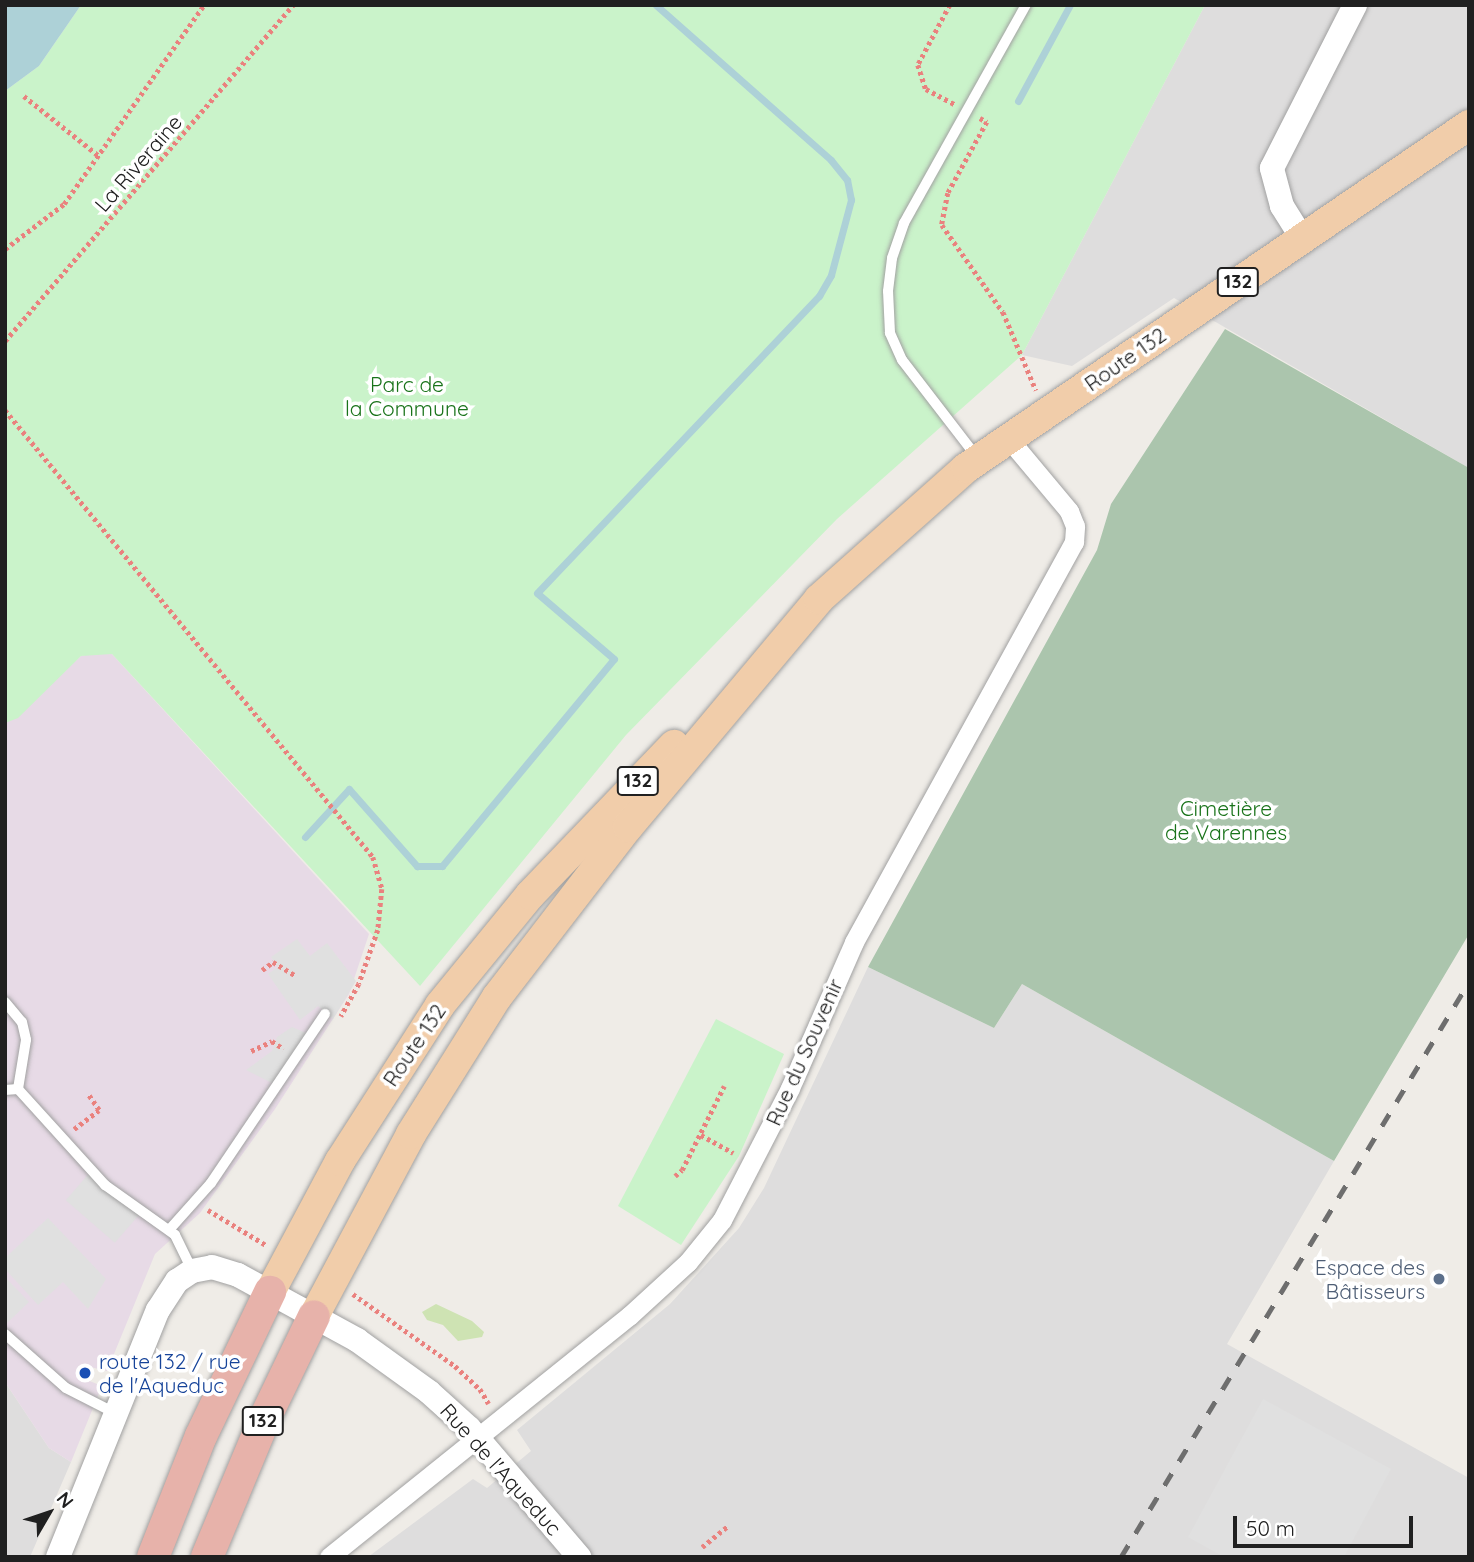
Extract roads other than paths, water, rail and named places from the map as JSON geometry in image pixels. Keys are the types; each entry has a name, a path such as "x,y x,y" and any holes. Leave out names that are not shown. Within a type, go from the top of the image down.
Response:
{"highway":[{"name":"Route 132","path":"153,1557 201,1436 270,1292"},
{"name":"Route 132","path":"207,1557 264,1420 314,1316"}],"main road":[{"name":"Route 132","path":"270,1292 370,1111 469,968 598,821 894,528 978,459 1469,125"},
{"name":"Route 132","path":"314,1316 411,1134 497,997 603,858 801,619"}],"street":[{"path":"1302,238 1282,206 1272,167 1355,5"},
{"name":"Rue du Souvenir","path":"329,1557 652,1296 699,1250 732,1204 790,1088 854,942 1074,542 1075,526 1069,512 1008,438"},
{"name":"Rue de l'Aqueduc","path":"192,1271 226,1269 314,1316 403,1372 477,1437 579,1557"},
{"path":"58,1557 164,1298 192,1271"}],"lane":[{"path":"978,459 902,360 890,333 888,291 892,258 904,223 1026,5"},
{"path":"5,1002 22,1022 26,1040 18,1089"},
{"path":"169,1230 211,1183 325,1014"},
{"path":"5,1090 18,1089"},
{"path":"18,1089 105,1185 169,1230 192,1271"},
{"path":"5,1334 66,1388 117,1414"}],"water":[{"path":"5,5 81,5 39,66 5,91"}],"waterway":[{"path":"305,837 349,789 417,866 442,866 614,659 537,593 819,296 831,275 851,200 847,180 831,160 656,5"},
{"path":"1018,101 1070,5"}],"railway":[{"path":"1121,1557 1469,982"}],"place":[{"name":"Espace des Bâtisseurs","path":"1439,1279"},
{"name":"route 132 / rue de l'Aqueduc","path":"85,1373"}],"park label":[{"name":"Parc de la Commune","path":"407,396"},
{"name":"Cimetière de Varennes","path":"1226,820"}]}
